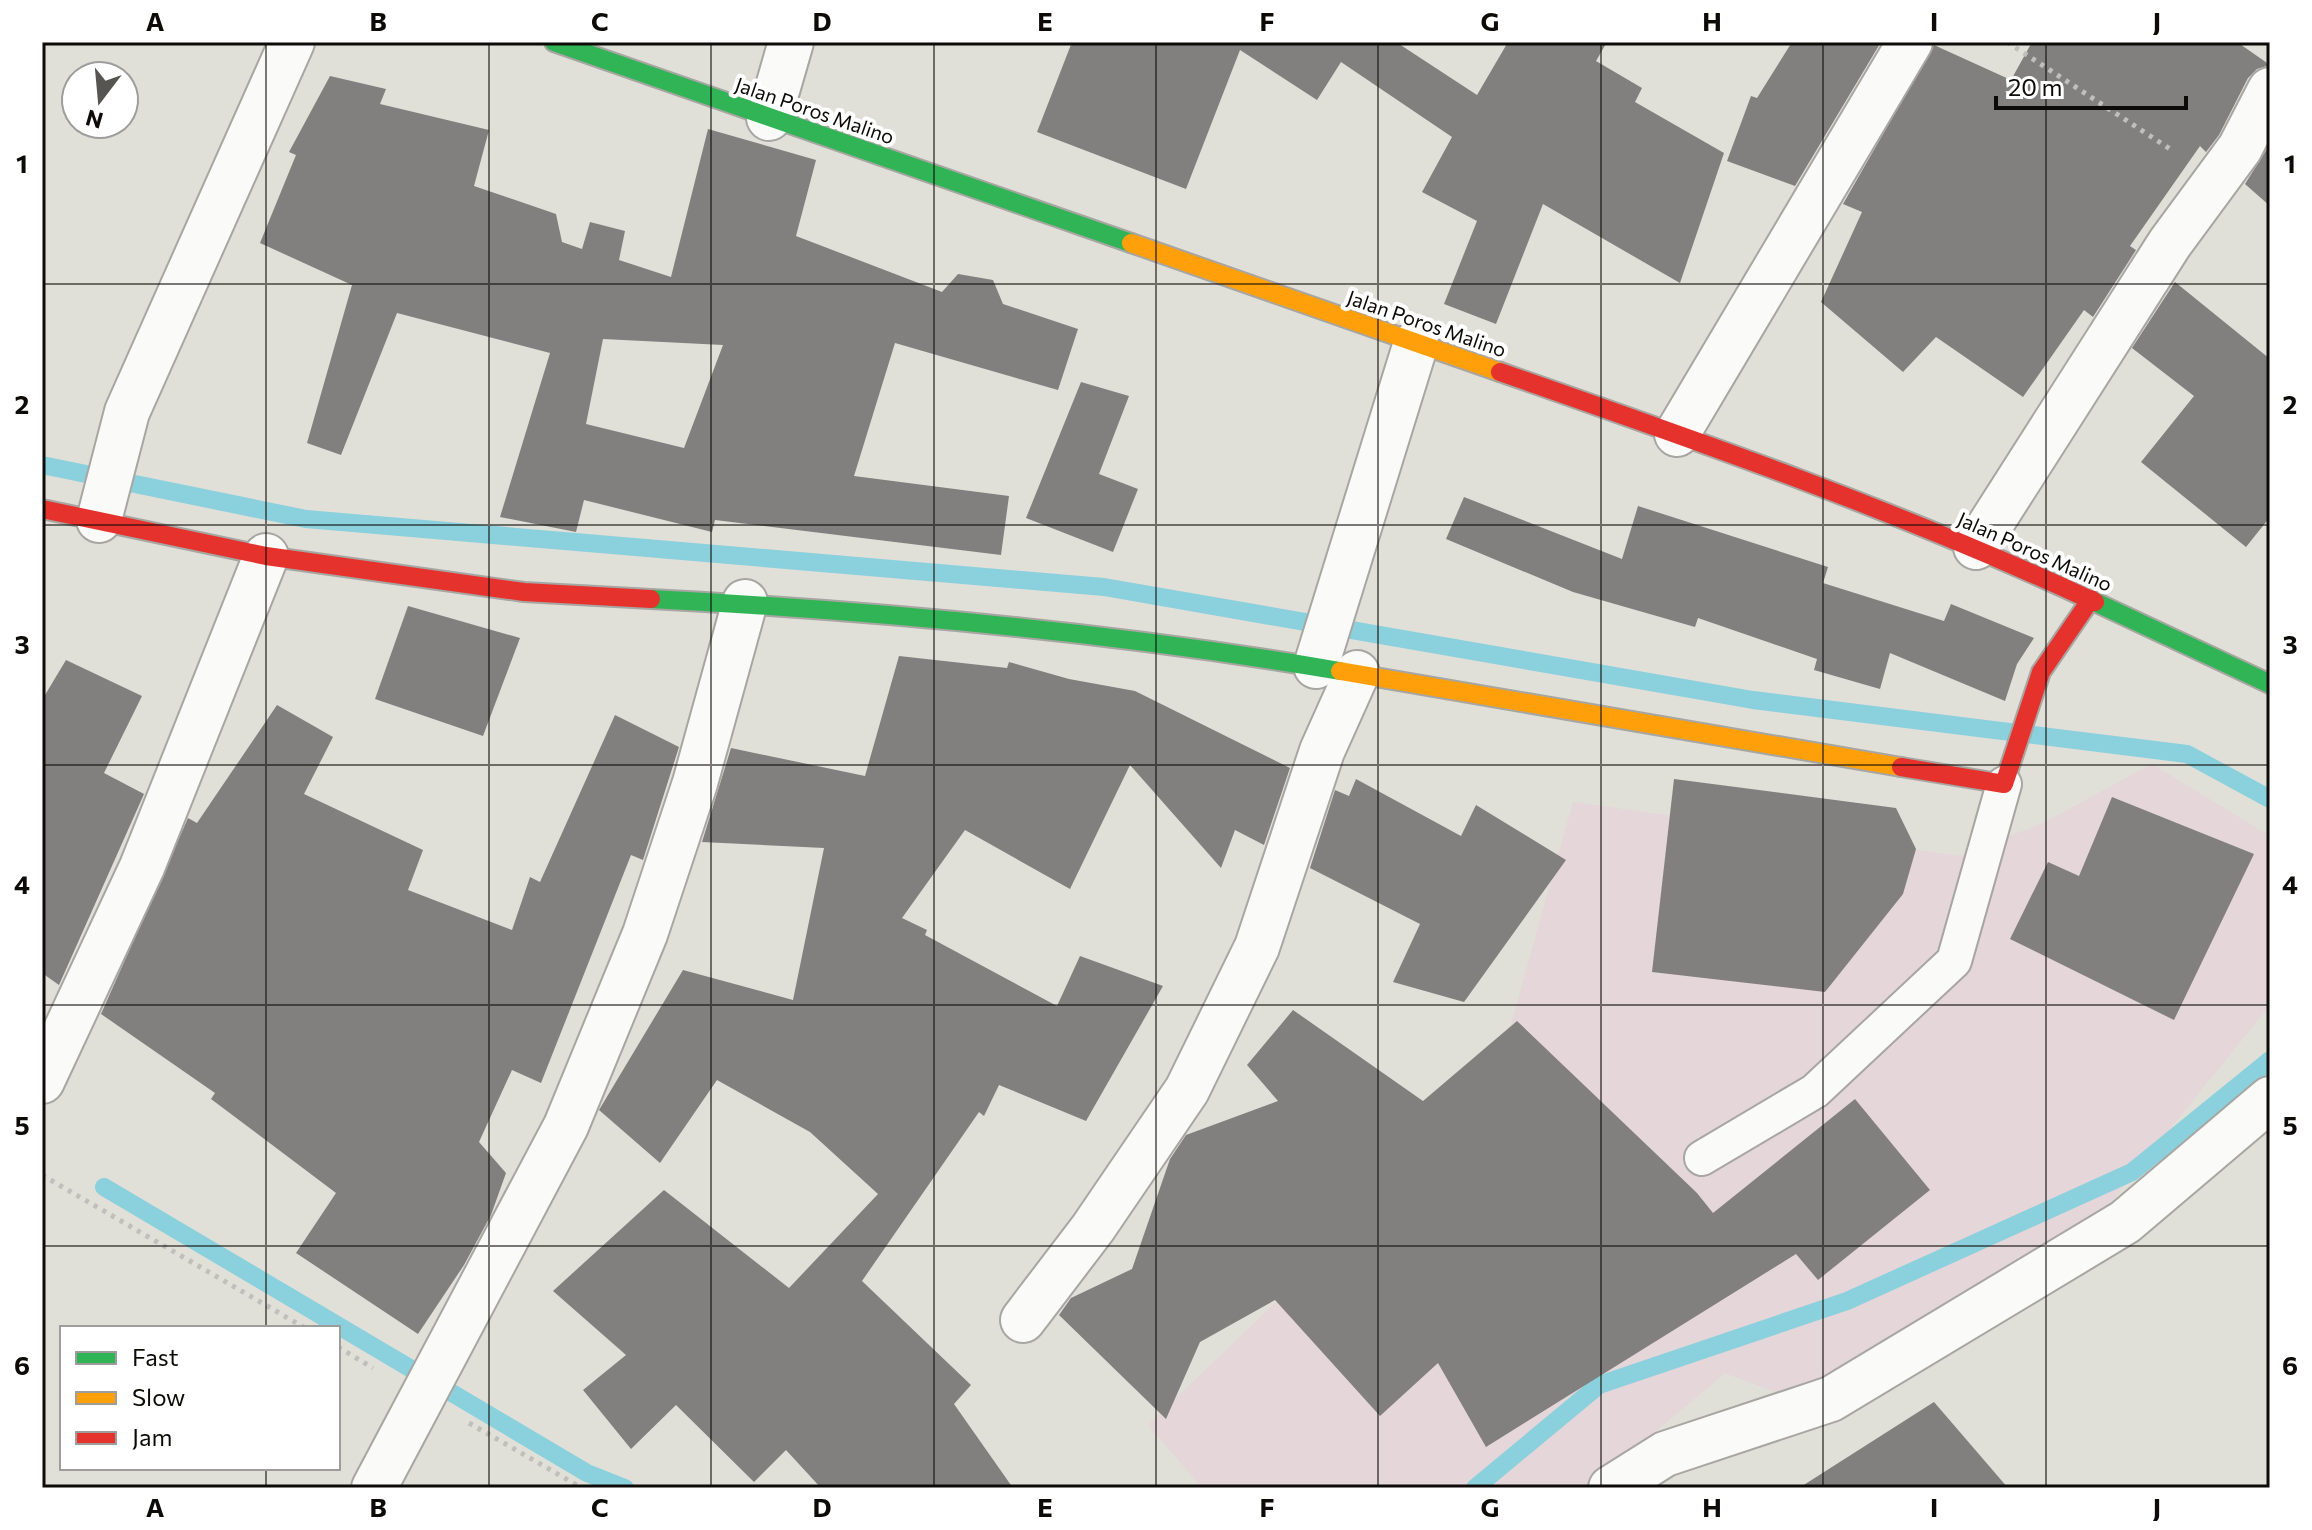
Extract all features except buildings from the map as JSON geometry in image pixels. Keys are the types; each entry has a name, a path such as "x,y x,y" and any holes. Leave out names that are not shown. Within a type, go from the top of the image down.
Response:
{"street":[{"path":"102,504 127,412 292,42"},
{"name":"Jalan Poros Malino","path":"554,42 1677,434 1976,547 2270,684"},
{"path":"769,118 791,42"},
{"path":"1677,434 1910,42"},
{"path":"1976,547 2170,243 2240,148 2270,90"},
{"path":"1023,1320 1093,1228 1187,1090 1257,947 1322,751 1337,669 1416,343"},
{"path":"42,509 102,504 266,556 524,592 874,611 1220,651 2007,772 2041,672 2091,599"},
{"path":"42,1081 142,867 266,556"},
{"path":"374,1488 566,1126 645,934 695,783 745,602"},
{"path":"1611,1488 1665,1454 1831,1399 2125,1222 2270,1099"}],"lane":[{"path":"1702,1158 1815,1091 1954,961 2007,772"}],"path":[{"path":"2007,42 2217,179"},
{"path":"42,1175 302,1326"}],"shaded area":[{"path":"2152,764 2270,836 2270,1005 2089,1229 1792,1399 1725,1373 1589,1488 1202,1488 1148,1425 1491,1096 1573,802 1960,856 2045,822"}],"waterway":[{"path":"42,465 306,519 1104,587 1753,700 2187,754 2270,799"},
{"path":"1475,1488 1599,1385 1847,1301 2132,1172 2270,1060"},
{"path":"104,1187 339,1326"},
{"path":"340,1327 587,1473 625,1488"}],"traffic: fast":[{"path":"554,42 1131,243"},
{"path":"651,599 997,625 1169,645 1340,671"},
{"path":"2095,602 2270,684"}],"traffic: slow":[{"path":"1131,243 1500,372"},
{"path":"1340,671 1901,767"}],"traffic: jam":[{"path":"1500,372 1875,508 2095,602"},
{"path":"42,509 266,556 524,592 651,599"},
{"path":"1901,767 2004,784 2041,672 2091,599"}]}
